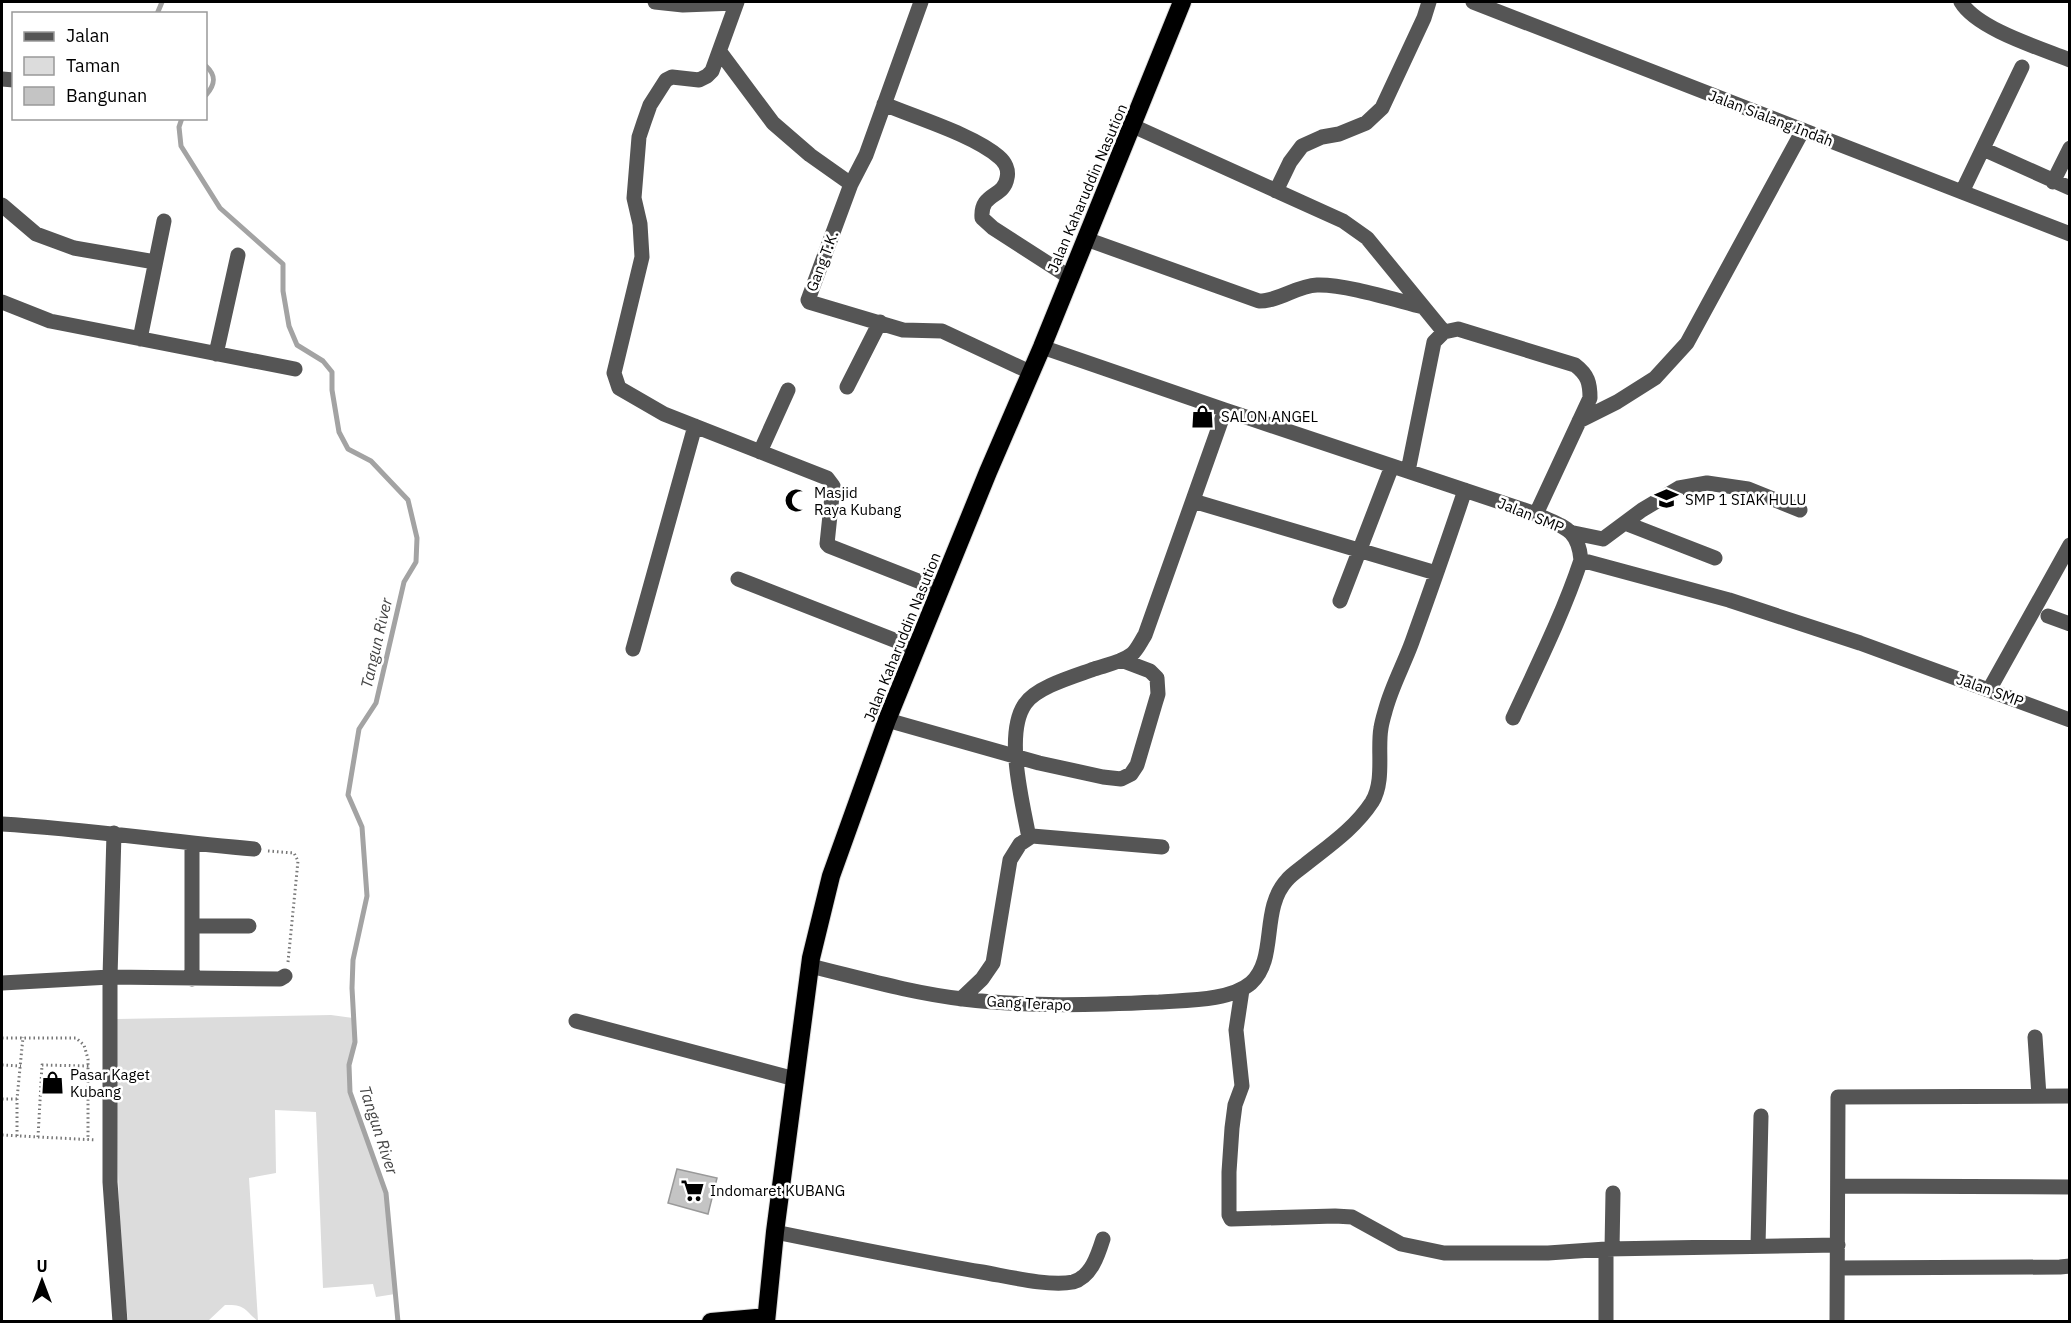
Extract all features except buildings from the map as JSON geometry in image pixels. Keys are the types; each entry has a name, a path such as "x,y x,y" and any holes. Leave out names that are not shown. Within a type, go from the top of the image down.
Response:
{"highway":[{"name":"Jalan Kaharuddin Nasution","path":"766,1319 775,1232 810,966 831,876 887,720 1182,2"},
{"path":"711,1322 766,1319"}],"street":[{"path":"655,2 683,6 736,2 712,71 699,80 672,77 666,80 650,105 639,137 634,198 640,224 642,256 614,373 619,388 664,414 827,478 833,486 827,544 829,546 941,590"},
{"name":"Gang T.K.","path":"921,2 866,155 851,184 808,300 903,330 942,331 1030,372"},
{"path":"1276,191 1290,162 1302,146 1366,123 1382,108 1424,18 1429,2"},
{"name":"Jalan Sialang Indah","path":"1473,2 1509,8 1803,130 2070,234"},
{"path":"1961,2 1966,10 1983,24 2070,60"},
{"path":"720,51 773,123 810,155 851,184"},
{"path":"1962,192 2022,68"},
{"path":"885,104 971,140 1000,158 1008,168 1008,180 1001,190 988,197 982,208 982,218 993,228 1069,277"},
{"path":"1132,126 1343,221 1367,238 1444,332"},
{"path":"1579,421 1617,402 1655,378 1688,343 1803,130"},
{"path":"1983,148 2070,188"},
{"path":"2053,182 2070,148"},
{"path":"4,211 36,234 75,248 155,262"},
{"path":"140,339 164,221"},
{"path":"1086,238 1259,301 1271,301 1318,285 1344,288 1423,307"},
{"path":"216,354 238,255"},
{"path":"2,302 50,321 295,369"},
{"path":"847,387 880,322"},
{"path":"1408,471 1434,342 1444,332 1458,329 1575,365 1584,372 1590,384 1590,398 1536,514"},
{"name":"Jalan SMP","path":"1042,346 1536,514 1574,533 1580,546 1581,560 1729,600 1860,643 2070,720"},
{"path":"760,452 788,390"},
{"path":"1029,838 1015,756 1018,719 1025,702 1062,680 1121,660 1133,653 1145,635 1225,410"},
{"path":"633,649 695,426"},
{"path":"1340,601 1392,466"},
{"path":"1574,533 1603,538 1679,488 1707,483 1748,489 1800,510"},
{"path":"1465,490 1411,645 1387,704 1380,729 1381,766 1373,800 1347,832 1286,881 1276,897 1270,915 1265,956 1261,969 1256,978 1245,988 1236,1030 1242,1086 1235,1105 1232,1128 1229,1172 1231,1220 1352,1217 1401,1244 1444,1253 1548,1253 1609,1249 1838,1245"},
{"path":"1193,501 1436,573"},
{"path":"1625,523 1715,558"},
{"path":"1989,690 2070,545"},
{"path":"1513,718 1546,649 1581,560"},
{"path":"738,579 917,649"},
{"path":"2048,616 2070,624"},
{"path":"887,720 1015,756 1103,777 1121,779 1131,774 1137,765 1158,694 1157,678 1150,671 1121,660"},
{"path":"2,824 114,833 192,844 254,849"},
{"path":"114,833 110,977 110,1182 120,1322"},
{"path":"961,999 982,980 993,963 1010,860 1020,844 1032,836 1162,847"},
{"path":"192,844 192,979"},
{"path":"193,926 249,926"},
{"name":"Gang Terapo","path":"810,966 911,991 961,999 1039,1005 1085,1006 1194,1000 1245,988"},
{"path":"2,983 110,977 280,980 285,976"},
{"path":"576,1022 795,1079"},
{"path":"2035,1037 2039,1096"},
{"path":"1837,1322 1838,1097 2070,1096"},
{"path":"1758,1246 1761,1116"},
{"path":"1838,1186 2070,1187"},
{"path":"1606,1322 1613,1193"},
{"path":"775,1232 995,1274 1062,1283 1082,1278 1089,1270 1103,1239"},
{"path":"1838,1268 2070,1266"}],"path":[{"path":"254,849 294,853 298,861 285,976"},
{"path":"17,1136 17,1099 23,1037"},
{"path":"2,1038 76,1038 84,1045 89,1066 88,1140 2,1135"},
{"path":"2,1065 21,1066"},
{"path":"38,1137 42,1065 89,1066"},
{"path":"2,1099 17,1099"}],"green space":[{"path":"331,1015 353,1018 355,1042 349,1065 350,1092 386,1193 395,1294 376,1297 373,1284 323,1288 316,1112 275,1110 276,1173 249,1178 258,1321 244,1308 225,1305 208,1321 128,1321 119,1208 117,1019"}],"waterway":[{"name":"Tangun River","path":"158,12 162,2"},
{"name":"Tangun River","path":"207,67 214,80 207,94"},
{"name":"Tangun River","path":"181,120 179,127 181,146 220,208 283,264 283,291 289,326 297,345 323,361 332,372 332,390 339,432 348,449 371,461 408,500 417,538 416,562 404,582 376,703 359,729 348,795 362,827 367,896 353,960 355,1042 349,1065 350,1092 386,1193 398,1322"}],"place":[{"name":"SALON ANGEL","path":"1203,416"},
{"name":"SMP 1 SIAK HULU","path":"1667,499"},
{"name":"Masjid Raya Kubang","path":"796,501"},
{"name":"Pasar Kaget Kubang","path":"52,1083"},
{"name":"Indomaret KUBANG","path":"692,1190"}]}
